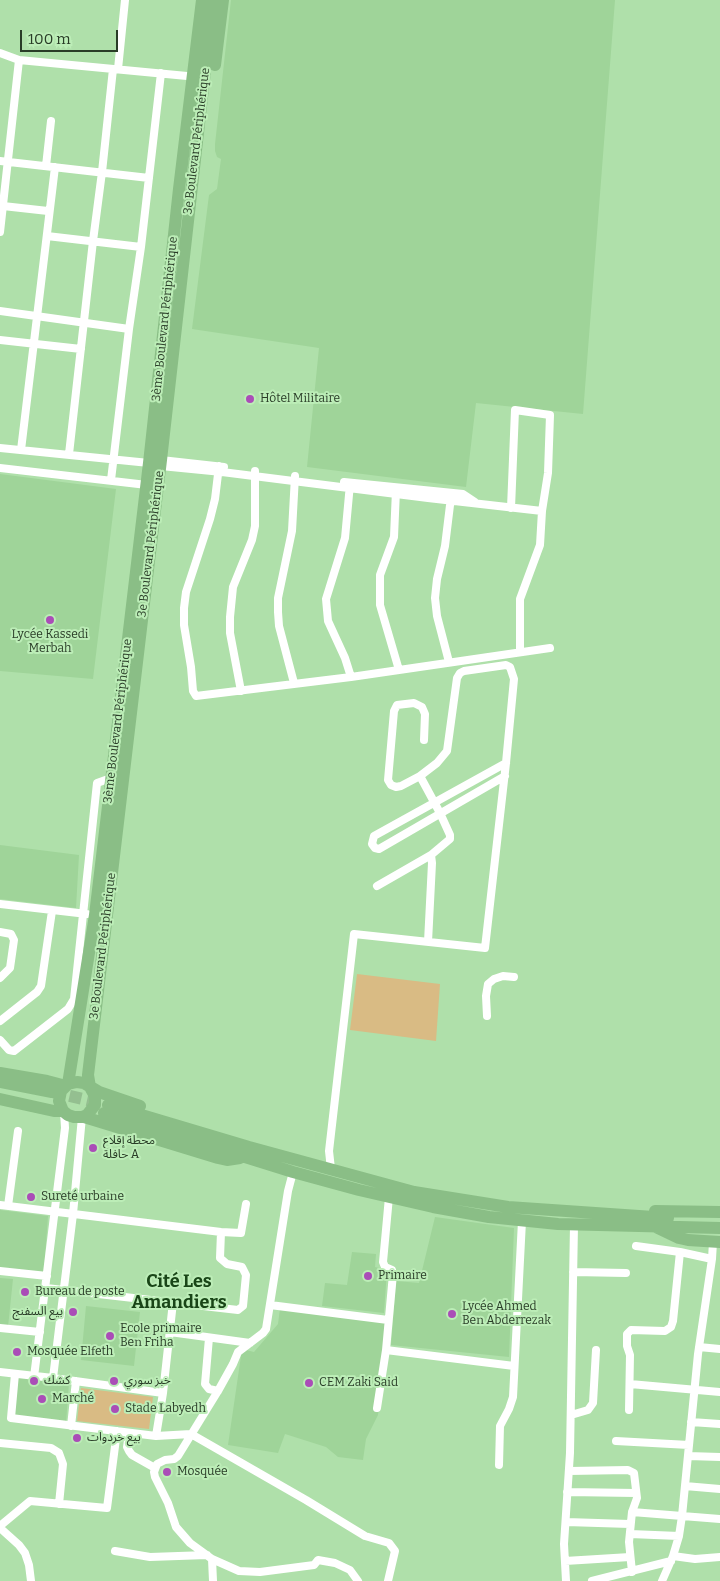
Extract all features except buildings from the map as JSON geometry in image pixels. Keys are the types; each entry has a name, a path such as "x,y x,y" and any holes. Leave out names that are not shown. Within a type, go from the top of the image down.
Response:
{"highway":[{"path":"194,0 185,69 196,98 214,79 223,0"},
{"name":"3ème Boulevard Périphérique","path":"67,1085 89,914 111,778 152,486 158,463 162,404 196,98 202,0"},
{"name":"3e Boulevard Périphérique","path":"196,98 213,0"},
{"name":"3e Boulevard Périphérique","path":"90,1084 152,486"},
{"path":"49,1091 71,1064"},
{"path":"0,1074 49,1091"},
{"path":"0,1082 49,1091"},
{"path":"0,1091 49,1091 78,1082 90,1084 106,1104 248,1152 293,1172 434,1208 522,1221 720,1228"},
{"path":"83,1117 91,1112 94,1104 95,1096 90,1084"},
{"path":"63,1111 59,1097 67,1085"},
{"path":"0,1099 54,1111 63,1111 74,1118 83,1117 226,1160 248,1152 331,1169 414,1192 508,1207 720,1221"},
{"path":"106,1104 236,1137 248,1152"},
{"path":"628,1216 657,1210 720,1212"},
{"path":"658,1226 679,1238 716,1247"}],"street":[{"path":"69,454 93,241 125,0"},
{"path":"0,53 19,60 187,76"},
{"path":"0,232 3,206 4,161 19,60"},
{"path":"111,480 161,73"},
{"path":"46,166 51,121"},
{"path":"4,161 149,178"},
{"path":"21,450 47,236 48,211 55,167"},
{"path":"3,206 48,211"},
{"path":"47,236 141,247"},
{"path":"0,311 129,329"},
{"path":"0,340 80,349"},
{"path":"511,508 515,410 550,415 548,473 542,511 540,545 520,598 520,652"},
{"path":"0,448 255,473 451,497 476,503 542,511"},
{"path":"0,468 152,486"},
{"path":"218,469 215,499 210,520 186,592 184,608 184,625 191,667 192,691 196,696 399,670 550,648"},
{"path":"242,691 230,634 230,618 233,587 252,540 255,526 255,473"},
{"path":"294,683 281,635 278,598 292,530 295,478"},
{"path":"350,485 346,538 328,588 326,599 328,621 346,658 350,676"},
{"path":"396,491 394,537 380,575 380,605 399,670"},
{"path":"449,662 437,616 435,598 451,497"},
{"path":"331,1169 329,1151 354,934 485,948 514,679 510,667 506,665 464,670 460,673 457,678 447,751 437,763 420,776 401,786 391,785 388,780 394,710 397,705 414,703 422,707 425,714 424,740"},
{"path":"505,776 378,849 374,848 372,844 374,836 506,763"},
{"path":"377,886 431,855 450,839 440,813 420,776"},
{"path":"428,942 431,855"},
{"path":"0,904 89,914 74,999 68,1009 14,1051 9,1050 0,1040"},
{"path":"0,1021 37,992 41,986 52,911"},
{"path":"0,932 11,934 14,940 10,968 0,978"},
{"path":"488,1016 486,996 488,984 494,979 503,976 514,977"},
{"path":"34,1377 65,1128 63,1111"},
{"path":"53,1378 83,1117"},
{"path":"18,1131 4,1206 241,1233 246,1204"},
{"path":"293,1172 288,1190 266,1329 238,1352 218,1391 176,1458 161,1462 155,1468 155,1477 165,1495 176,1527 190,1543 210,1557 239,1571 260,1572 314,1565 318,1560 335,1563 350,1570 358,1581"},
{"path":"377,1408 386,1350 392,1272 391,1268 385,1267 383,1262 389,1197"},
{"path":"499,1465 499,1431 510,1409 513,1397 522,1221"},
{"path":"566,1581 574,1224"},
{"path":"46,1288 236,1310 242,1308 246,1272 242,1267 227,1264 220,1258 221,1232"},
{"path":"636,1246 680,1252 716,1247 699,1348 679,1536 662,1581"},
{"path":"629,1410 630,1355 627,1346 627,1334 631,1330 665,1331 671,1327 680,1252"},
{"path":"0,1272 47,1276"},
{"path":"573,1272 626,1273"},
{"path":"156,1436 163,1393 173,1302"},
{"path":"270,1305 388,1320"},
{"path":"0,1328 40,1332"},
{"path":"170,1332 250,1343"},
{"path":"209,1338 205,1384 209,1389 218,1391"},
{"path":"699,1348 720,1349"},
{"path":"386,1350 514,1366"},
{"path":"571,1416 588,1410 593,1402 596,1350"},
{"path":"0,1372 163,1393"},
{"path":"15,1374 10,1418 156,1436 191,1434 365,1536 392,1545 394,1554 388,1581"},
{"path":"71,1426 76,1381"},
{"path":"630,1384 720,1392"},
{"path":"691,1422 720,1424"},
{"path":"31,1581 25,1553 0,1527 30,1501 107,1508 117,1431"},
{"path":"129,1433 127,1447 129,1451 132,1455 155,1468"},
{"path":"616,1441 689,1445"},
{"path":"0,1443 51,1448 59,1453 63,1464 59,1504"},
{"path":"688,1456 720,1457"},
{"path":"569,1471 630,1470 635,1476 637,1498 632,1512 628,1542 632,1572"},
{"path":"685,1486 720,1489"},
{"path":"567,1492 636,1493"},
{"path":"632,1512 720,1519"},
{"path":"566,1522 630,1524"},
{"path":"630,1534 679,1536"},
{"path":"115,1551 150,1557 210,1557"},
{"path":"592,1581 632,1572 672,1558 702,1559 720,1556"},
{"path":"210,1557 213,1581"},
{"path":"565,1561 630,1557"}],"shaded area":[{"path":"231,0 615,0 583,414 476,403 466,487 307,467 319,348 192,329 209,195 217,189 221,159 217,157 215,144"},
{"path":"0,474 116,489 93,679 0,671"},
{"path":"0,845 79,855 76,908 0,899"},
{"path":"357,974 440,984 436,1041 350,1030"},
{"path":"0,1210 48,1216 44,1272 0,1268"},
{"name":"Lycée Ahmed Ben Abderrezak","path":"435,1217 514,1228 509,1357 391,1345 396,1281 419,1283"},
{"name":"Primaire","path":"352,1252 376,1254 375,1267 387,1270 384,1313 322,1306 325,1283 347,1285"},
{"path":"0,1278 13,1279 8,1327 0,1326"},
{"name":"Ecole primaire Ben Friha","path":"86,1306 140,1312 134,1366 81,1360"},
{"name":"CEM Zaki Said","path":"280,1308 390,1321 378,1415 366,1439 363,1460 338,1457 326,1447 285,1434 278,1453 228,1445 242,1349 254,1352 278,1324"},
{"name":"Marché","path":"18,1377 69,1383 66,1423 14,1416"},
{"name":"Stade Labyedh","path":"81,1388 153,1397 149,1429 77,1421"}],"tunnel":[{"path":"52,1092 105,1104"}],"place":[{"name":"Hôtel Militaire","path":"250,399"},
{"name":"Lycée Kassedi Merbah","path":"50,620"},
{"name":"محطة إقلاع حافلة A","path":"93,1148"},
{"name":"Sureté urbaine","path":"31,1197"},
{"name":"Primaire","path":"368,1276"},
{"name":"Bureau de poste","path":"25,1292"},
{"name":"بيع السفنج","path":"73,1312"},
{"name":"Lycée Ahmed Ben Abderrezak","path":"452,1314"},
{"name":"Ecole primaire Ben Friha","path":"110,1336"},
{"name":"Mosquée Elfeth","path":"17,1352"},
{"name":"كشك","path":"34,1381"},
{"name":"خبز سوري","path":"114,1381"},
{"name":"CEM Zaki Said","path":"309,1383"},
{"name":"Marché","path":"42,1399"},
{"name":"Stade Labyedh","path":"115,1409"},
{"name":"بيع خردوات","path":"77,1438"},
{"name":"Mosquée","path":"167,1472"}],"district":[{"name":"Cité Les Amandiers","path":"179,1292"}]}
